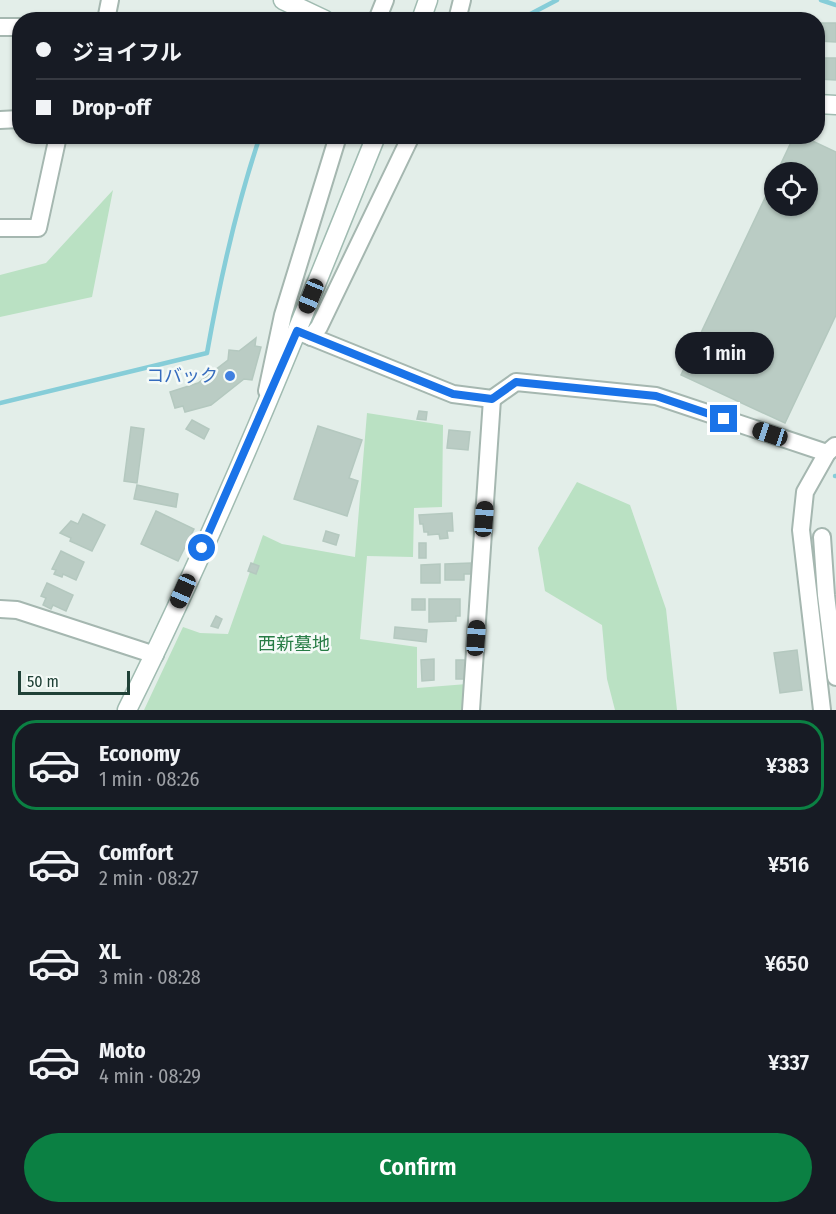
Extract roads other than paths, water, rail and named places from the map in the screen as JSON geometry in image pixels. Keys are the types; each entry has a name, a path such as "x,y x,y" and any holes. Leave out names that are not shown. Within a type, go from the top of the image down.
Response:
{"street":[{"path":"283,0 308,12"},
{"path":"0,228 38,228 56,144"},
{"path":"262,415 283,315 336,144"},
{"path":"127,710 155,655 262,415 304,334 373,144"},
{"path":"304,334 319,327 407,144"},
{"path":"304,334 453,394 492,399 516,382 656,396 832,449 805,492 801,530 822,710"},
{"path":"471,710 492,399"},
{"path":"801,530 829,541 836,676"},
{"path":"0,609 16,610 155,655"}],"waterway":[{"path":"534,12 557,0"},
{"path":"821,0 836,5"},
{"path":"0,403 207,353 229,244 257,144"}],"place":[{"name":"コバック","path":"230,376"}],"park label":[{"name":"西新墓地","path":"294,644"}]}
